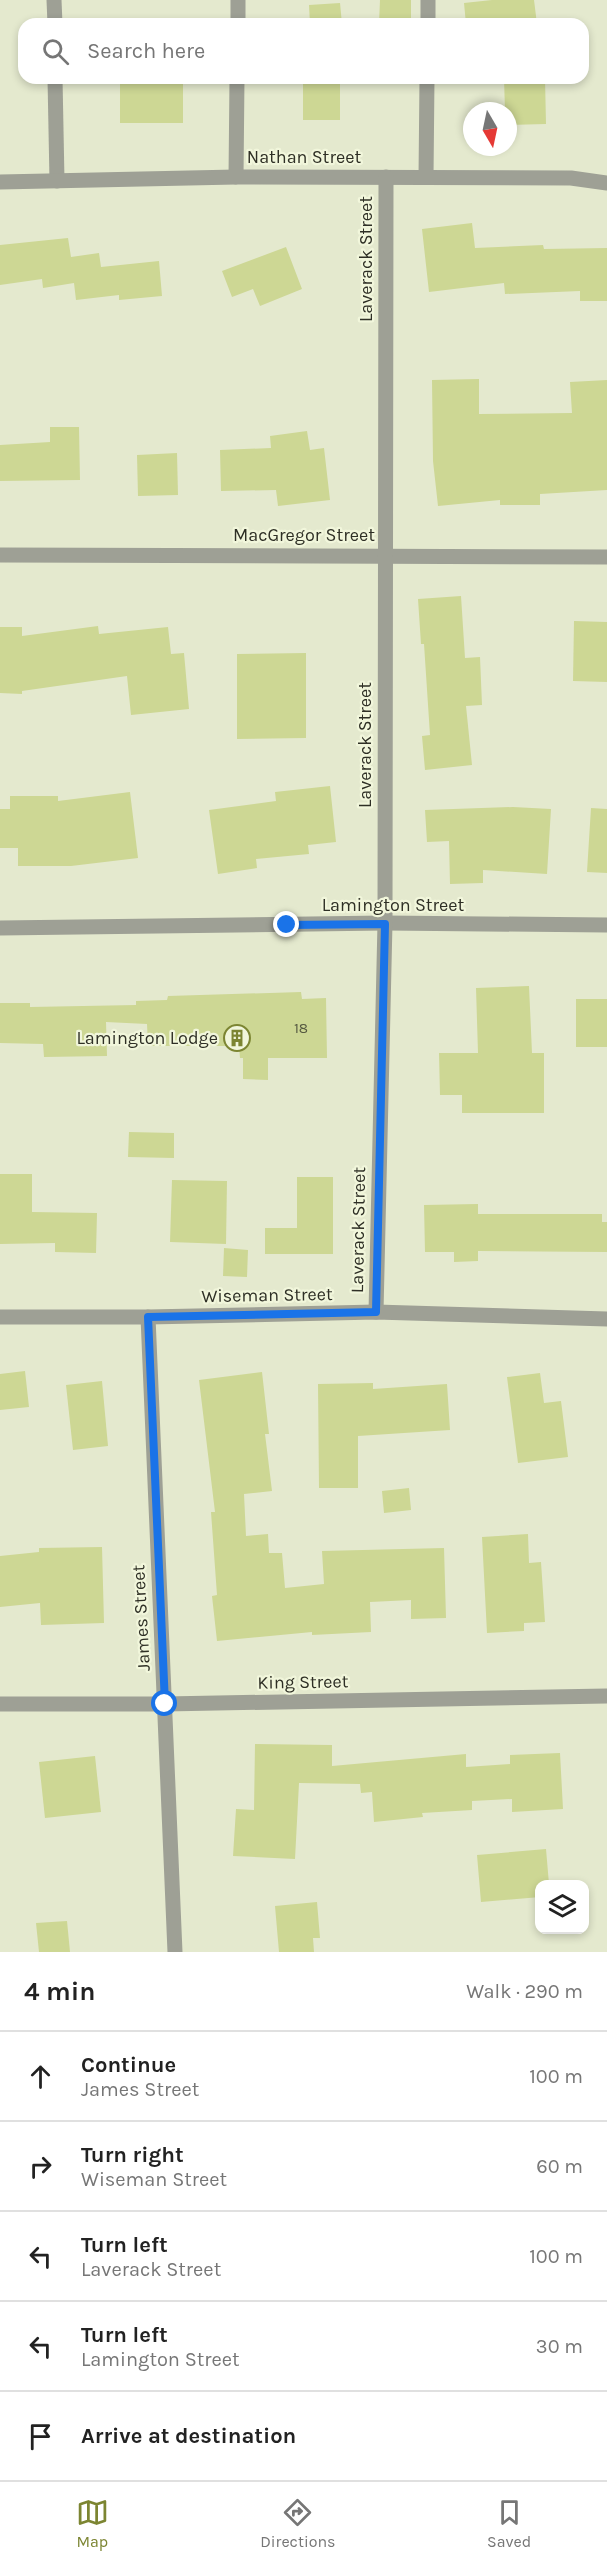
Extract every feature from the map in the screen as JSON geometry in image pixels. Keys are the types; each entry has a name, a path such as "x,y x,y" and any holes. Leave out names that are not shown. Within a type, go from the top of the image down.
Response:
{"street":[{"path":"54,0 55,18"},
{"path":"238,0 238,18"},
{"path":"428,0 428,18"},
{"path":"55,84 57,181"},
{"path":"236,177 237,84"},
{"path":"426,177 427,84"},
{"name":"Nathan Street","path":"0,182 236,177 426,177 571,178 607,183"},
{"name":"Laverack Street","path":"376,1312 385,924 384,555 387,177"},
{"name":"MacGregor Street","path":"0,555 607,557"},
{"name":"Lamington Street","path":"0,928 385,924 607,925"},
{"name":"Wiseman Street","path":"0,1317 148,1317 376,1312 607,1319"},
{"name":"James Street","path":"148,1317 175,1952"},
{"name":"King Street","path":"0,1704 165,1704 607,1696"}],"building":[{"path":"380,0 411,0 411,18 379,18"},
{"path":"534,0 536,18 465,18 464,3"},
{"path":"340,3 341,18 310,18 309,5"},
{"path":"120,84 183,84 183,123 120,123"},
{"path":"303,84 340,84 340,120 303,120"},
{"path":"504,84 545,84 546,124 517,125 517,102 505,102"},
{"path":"472,223 475,248 543,245 544,249 607,248 607,301 580,301 580,291 505,294 504,283 429,292 422,229"},
{"path":"68,238 71,257 99,253 101,267 159,261 162,296 119,300 119,295 76,300 74,283 43,288 42,279 0,285 0,245"},
{"path":"286,247 302,289 260,306 253,289 232,297 222,271"},
{"path":"479,379 479,414 572,413 570,382 607,380 607,490 540,494 540,505 500,505 500,500 438,506 433,461 432,380"},
{"path":"50,427 79,427 80,480 0,481 0,445 50,442"},
{"path":"307,431 310,450 324,448 330,500 278,506 276,490 221,491 220,450 271,448 270,436"},
{"path":"177,453 178,495 138,496 137,455"},
{"path":"461,596 465,658 480,657 482,705 466,706 472,765 425,770 422,736 430,735 424,644 421,644 418,599"},
{"path":"574,621 607,622 607,682 573,681"},
{"path":"98,626 99,634 168,627 171,654 184,653 189,709 131,715 127,676 22,691 22,694 0,693 0,627 22,627 22,636"},
{"path":"306,653 306,738 237,739 237,654"},
{"path":"330,786 336,842 308,845 309,854 256,859 257,868 218,874 209,810 276,801 275,792"},
{"path":"130,792 138,858 71,866 18,866 18,848 0,848 0,809 10,809 10,796 58,796 58,801"},
{"path":"513,807 551,809 547,874 483,870 483,883 450,884 449,841 427,842 425,810"},
{"path":"591,808 607,809 607,873 587,872"},
{"path":"529,986 532,1053 544,1053 544,1113 462,1113 462,1095 440,1095 439,1053 478,1053 476,988"},
{"path":"301,992 302,999 326,998 327,1058 268,1058 268,1080 243,1079 243,1058 240,1058 239,1046 148,1046 147,1024 106,1022 107,1056 44,1057 43,1044 0,1043 0,1003 30,1003 30,1007 136,1005 136,1001 167,1000 168,996"},
{"path":"576,999 607,999 607,1047 576,1047"},
{"path":"129,1132 174,1133 174,1158 128,1157"},
{"path":"0,1174 32,1174 32,1212 97,1213 96,1253 55,1252 55,1243 0,1244"},
{"path":"297,1177 333,1177 333,1254 265,1254 265,1228 297,1228"},
{"path":"172,1180 227,1181 226,1244 170,1242"},
{"path":"478,1204 478,1214 602,1214 602,1222 607,1222 607,1252 478,1251 478,1261 454,1262 454,1252 425,1252 424,1205"},
{"path":"224,1248 248,1250 247,1277 223,1276"},
{"path":"25,1371 29,1407 0,1410 0,1374"},
{"path":"262,1372 269,1434 265,1434 272,1491 244,1494 246,1536 268,1534 269,1553 282,1553 285,1588 324,1584 322,1551 444,1548 446,1618 411,1619 411,1600 370,1602 371,1632 312,1635 312,1632 217,1641 212,1596 217,1595 211,1512 215,1512 199,1380"},
{"path":"540,1373 544,1403 561,1401 568,1457 518,1463 507,1377"},
{"path":"102,1381 108,1446 73,1450 66,1385"},
{"path":"373,1383 373,1389 447,1384 450,1430 358,1436 358,1488 319,1488 318,1384"},
{"path":"409,1488 411,1510 384,1513 382,1491"},
{"path":"528,1534 529,1563 541,1562 545,1622 524,1623 524,1631 487,1633 482,1537"},
{"path":"102,1547 104,1623 41,1625 40,1603 0,1607 0,1556 39,1552 39,1548"},
{"path":"255,1744 332,1745 332,1766 466,1754 466,1767 510,1764 510,1755 560,1753 563,1809 512,1812 512,1799 472,1801 472,1810 422,1813 423,1817 374,1822 372,1792 361,1793 360,1784 299,1783 295,1859 233,1856 236,1809 254,1810"},
{"path":"95,1756 101,1812 45,1818 39,1762"},
{"path":"546,1849 549,1880 535,1880 535,1897 481,1902 477,1855"},
{"path":"317,1902 320,1938 313,1938 314,1952 279,1952 275,1906"},
{"path":"67,1921 70,1952 39,1952 36,1923"}],"place":[{"name":"Lamington Lodge","path":"237,1038"}],"route":[{"path":"165,1704 148,1317 376,1312 385,924 287,925"}]}
